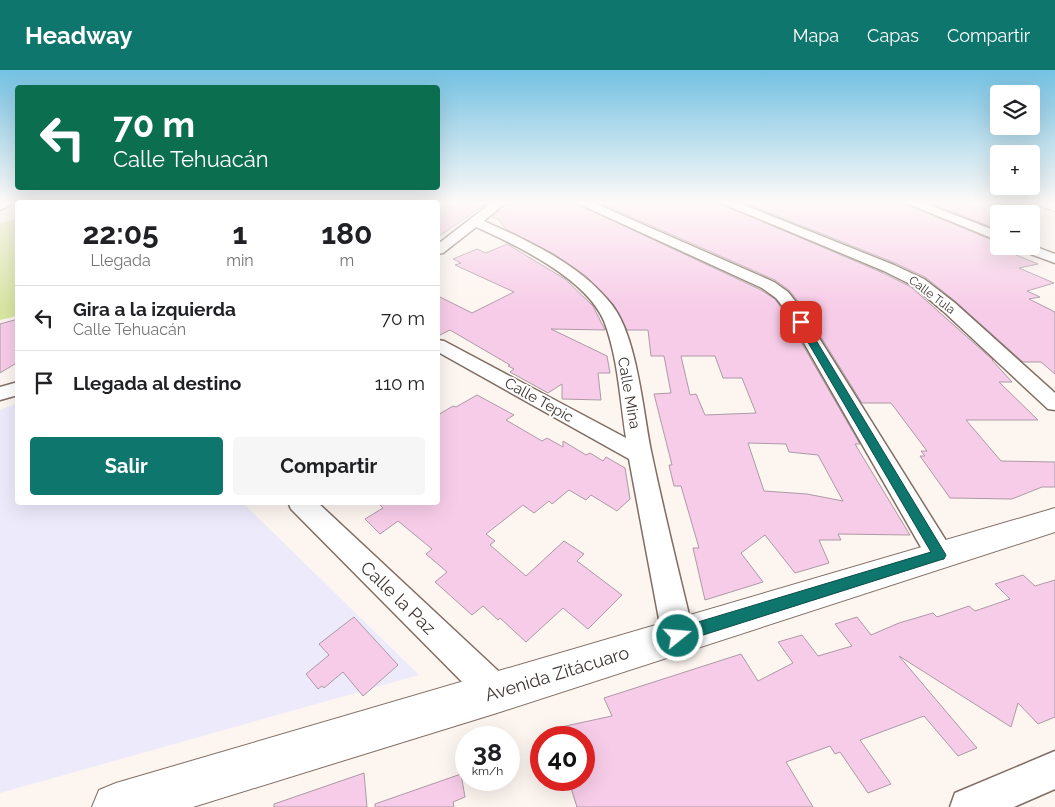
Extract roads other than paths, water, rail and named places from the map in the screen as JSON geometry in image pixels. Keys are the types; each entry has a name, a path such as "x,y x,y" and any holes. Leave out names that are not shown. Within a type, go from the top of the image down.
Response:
{"street":[{"path":"440,248 455,237"},
{"name":"Calle Mina","path":"507,237 539,253 585,286 607,310 620,347 640,455 678,636"},
{"path":"661,237 768,285 782,295 791,306 940,555"},
{"name":"Calle Tula","path":"813,237 889,268 918,282 950,307 1055,404"},
{"path":"1040,253 1055,259"},
{"name":"Calle Tepic","path":"440,346 640,455"},
{"path":"0,394 15,389"},
{"name":"Calle la Paz","path":"303,505 497,693"},
{"name":"Avenida Zitácuaro","path":"116,807 497,693 1055,520"},
{"path":"969,807 1055,770"}]}
